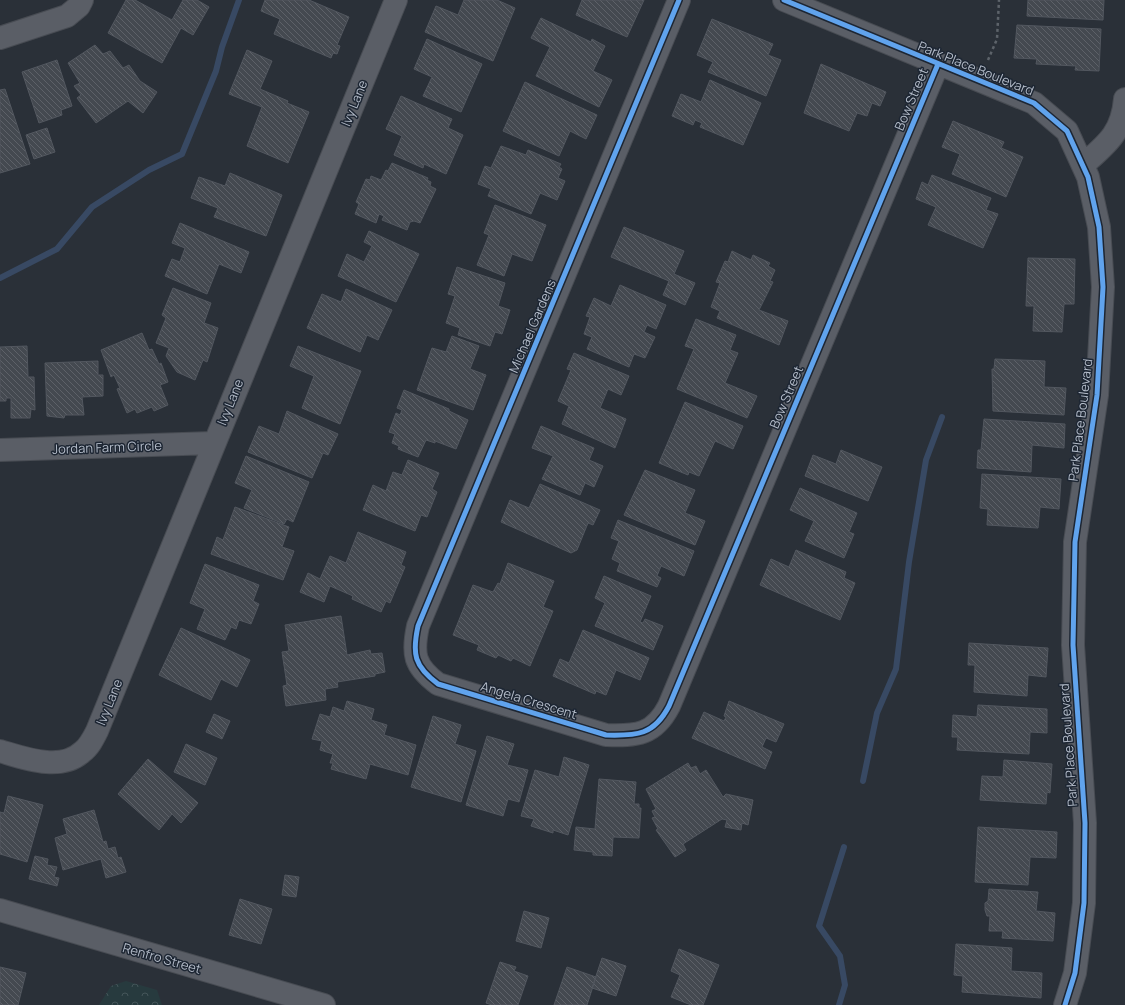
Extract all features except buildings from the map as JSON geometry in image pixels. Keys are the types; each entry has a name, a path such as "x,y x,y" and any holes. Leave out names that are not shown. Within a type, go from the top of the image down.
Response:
{"street":[{"path":"0,38 67,16 79,6 82,0"},
{"name":"Ivy Lane","path":"0,752 30,760 49,762 66,760 82,753 90,744 97,732 213,443 396,0"},
{"name":"Michael Gardens","path":"416,662 414,644 418,626 679,0"},
{"name":"Park Place Boulevard","path":"784,0 1034,103 1067,131 1088,177 1100,227 1103,286 1097,395 1075,542 1073,646 1085,823 1084,903 1075,973 1065,1005"},
{"name":"Bow Street","path":"645,732 662,718 669,706 938,64"},
{"path":"1083,164 1101,149 1116,132 1124,117 1125,100"},
{"name":"Jordan Farm Circle","path":"0,450 213,443"},
{"name":"Angela Crescent","path":"416,662 425,674 438,684 606,735 624,736 645,732"},
{"name":"Renfro Street","path":"0,910 324,1005"}],"path":[{"path":"988,60 997,39 999,0"}],"green space":[{"path":"126,981 157,990 162,1005 99,1005 111,986"}],"waterway":[{"path":"0,278 57,249 92,207 149,170 182,154 216,71 222,47 239,0"},
{"path":"863,781 877,713 896,669 909,562 926,460 942,417"},
{"path":"839,1005 845,985 840,956 819,926 844,847"}],"cycle path":[{"path":"679,0 418,626 415,644 415,652 420,665 424,671 438,684 606,735 627,735 644,732 657,723 669,706 938,64"},
{"path":"784,0 1034,103 1067,131 1088,177 1099,227 1103,287 1097,395 1075,542 1073,645 1085,823 1084,903 1075,973 1065,1005"}]}
